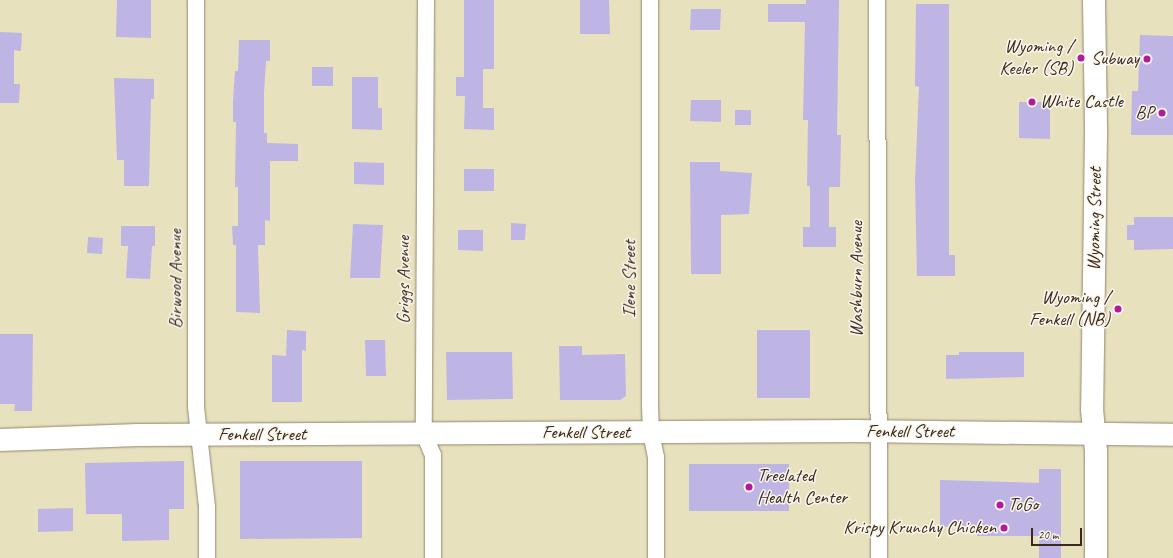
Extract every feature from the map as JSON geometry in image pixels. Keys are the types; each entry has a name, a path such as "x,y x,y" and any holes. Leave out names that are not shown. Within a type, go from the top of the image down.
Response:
{"street":[{"name":"Birwood Avenue","path":"196,0 196,407 206,507 207,558"},
{"name":"Griggs Avenue","path":"426,0 424,434 433,455 433,558"},
{"name":"Ilene Street","path":"650,0 651,432 656,457 656,558"},
{"name":"Washburn Avenue","path":"876,0 879,558"},
{"name":"Wyoming Street","path":"1088,0 1094,11 1094,433 1096,558"},
{"name":"Fenkell Street","path":"0,440 199,435 878,431 1173,435"}],"building":[{"path":"117,0 151,0 151,38 116,37"},
{"path":"464,0 494,0 494,69 483,69 483,108 494,108 494,130 464,129 465,96 456,96 456,77 464,77"},
{"path":"580,0 609,0 610,34 580,34"},
{"path":"806,0 839,0 837,135 841,135 840,187 829,187 829,227 836,227 836,247 803,247 803,227 810,227 810,186 807,186 808,120 803,120 805,22 768,22 768,4 806,4"},
{"path":"916,4 949,4 949,255 955,255 955,276 917,276 915,181 919,87 915,86"},
{"path":"691,9 721,9 720,30 690,30"},
{"path":"0,32 22,33 21,51 14,50 14,84 20,84 19,103 0,103"},
{"path":"1140,35 1173,36 1173,135 1131,135 1132,91 1138,91"},
{"path":"239,40 270,40 270,61 266,61 264,133 267,133 267,143 298,144 298,161 270,161 270,221 265,220 265,245 258,245 260,313 236,312 236,245 233,245 232,226 238,226 238,187 235,187 236,122 233,122 233,101 235,71 238,71"},
{"path":"312,67 333,67 333,86 312,86"},
{"path":"352,77 378,77 378,108 382,108 382,130 352,129"},
{"path":"114,78 154,79 154,99 151,99 149,186 124,186 124,160 117,160"},
{"path":"691,100 721,100 721,122 690,121"},
{"path":"1019,102 1050,102 1050,139 1019,138"},
{"path":"735,110 751,110 751,125 735,125"},
{"path":"354,162 384,163 384,185 354,184"},
{"path":"690,162 720,162 720,171 752,173 749,214 721,215 721,274 691,274"},
{"path":"464,169 494,169 494,191 464,191"},
{"path":"1134,217 1173,217 1173,249 1134,250 1134,240 1127,240 1127,225 1134,225"},
{"path":"511,223 526,224 525,240 511,240"},
{"path":"353,224 383,225 380,278 350,278"},
{"path":"121,226 155,226 155,246 152,246 150,279 126,278 128,246 121,246"},
{"path":"458,230 483,230 483,251 458,250"},
{"path":"88,237 103,238 102,254 87,253"},
{"path":"287,330 306,331 306,351 302,350 302,402 272,402 272,355 286,356"},
{"path":"757,330 810,330 810,398 757,398"},
{"path":"0,334 33,334 32,411 14,411 15,404 0,404"},
{"path":"365,340 385,340 386,376 366,376"},
{"path":"559,346 582,346 582,355 625,354 626,396 620,400 560,400"},
{"path":"446,352 512,352 513,399 447,400"},
{"path":"959,352 1024,352 1024,377 946,379 946,355 959,355"},
{"path":"184,461 184,509 169,509 169,540 122,541 122,514 86,514 85,463"},
{"path":"240,461 362,461 362,538 240,539"},
{"path":"689,464 789,464 789,511 689,511"},
{"path":"1039,469 1061,469 1061,558 1039,558 1039,536 977,536 977,526 940,527 940,480 1039,483"},
{"path":"73,508 73,531 38,532 38,509"}],"place":[{"name":"Wyoming / Keeler (SB)","path":"1081,58"},
{"name":"Subway","path":"1147,59"},
{"name":"White Castle","path":"1032,102"},
{"name":"BP","path":"1162,113"},
{"name":"Wyoming / Fenkell (NB)","path":"1118,309"},
{"name":"Treelated Health Center","path":"749,487"},
{"name":"ToGo","path":"1000,505"},
{"name":"Krispy Krunchy Chicken","path":"1004,528"}]}
